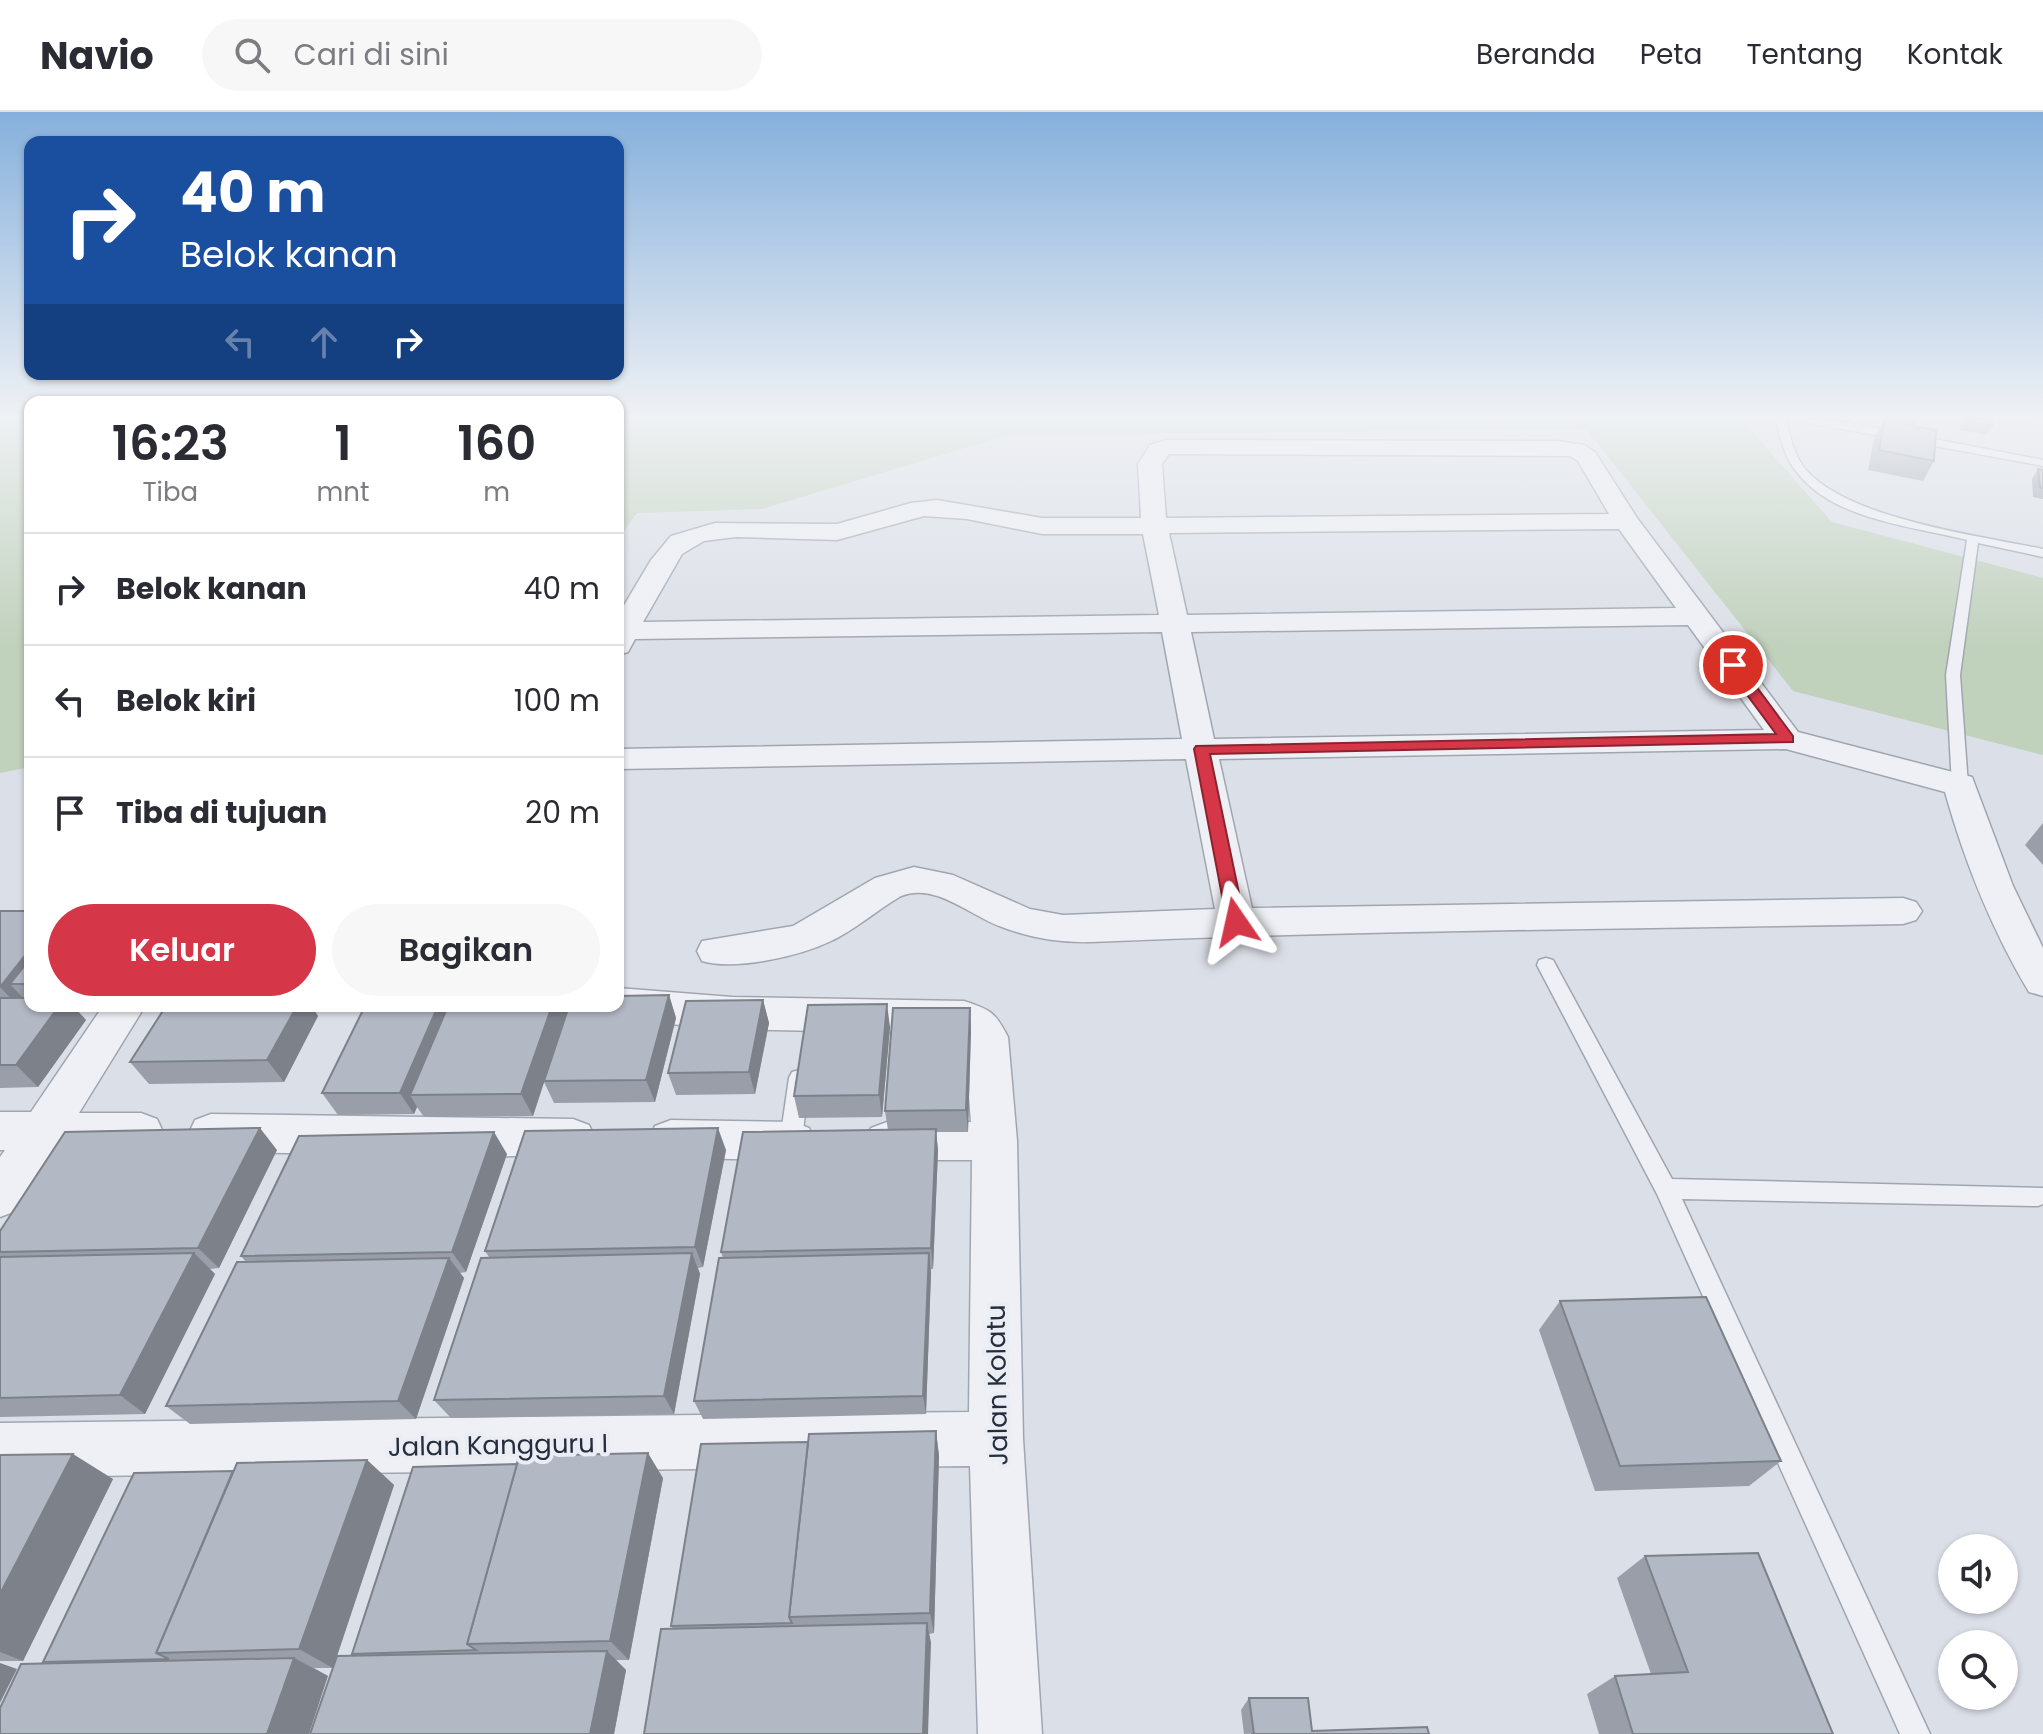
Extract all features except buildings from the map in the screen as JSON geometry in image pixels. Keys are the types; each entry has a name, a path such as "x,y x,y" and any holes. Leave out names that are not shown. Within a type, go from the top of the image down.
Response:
{"street":[{"path":"1153,495 1154,524 1236,922"},
{"path":"1610,495 1626,521 1787,739"},
{"path":"624,634 670,552 694,536 718,532 833,533 890,515 933,508 979,513 1041,527 1626,521"},
{"path":"624,639 1175,623 1696,616"},
{"path":"624,759 1787,739 1960,785 1982,861 2039,968"},
{"path":"716,951 767,945 806,936 827,927 894,884 910,880 948,886 981,899 1008,915 1063,929 1236,922 1903,911"},
{"name":"Jalan Kolatu","path":"624,1004 732,1013 806,1023 964,1017 979,1023 987,1037 995,1141 996,1439 1010,1734"},
{"path":"0,1196 121,1012"},
{"path":"0,1131 995,1141"},
{"name":"Jalan Kangguru I","path":"0,1450 996,1439"}],"lane":[{"path":"1832,495 1874,511 2043,553"},
{"path":"1960,785 1953,675 1973,538"},
{"path":"1546,965 1666,1189 1915,1734"},
{"path":"791,1140 801,1062"},
{"path":"1666,1189 2038,1196"}],"green space":[{"path":"0,495 24,495 24,768 0,773"},
{"path":"624,495 810,495 762,509 637,513 624,531"},
{"path":"1638,495 1808,495 1832,522 2043,578 2043,755 1793,691"}],"route":[{"path":"1236,922 1201,749 1787,739 1733,665"}]}
